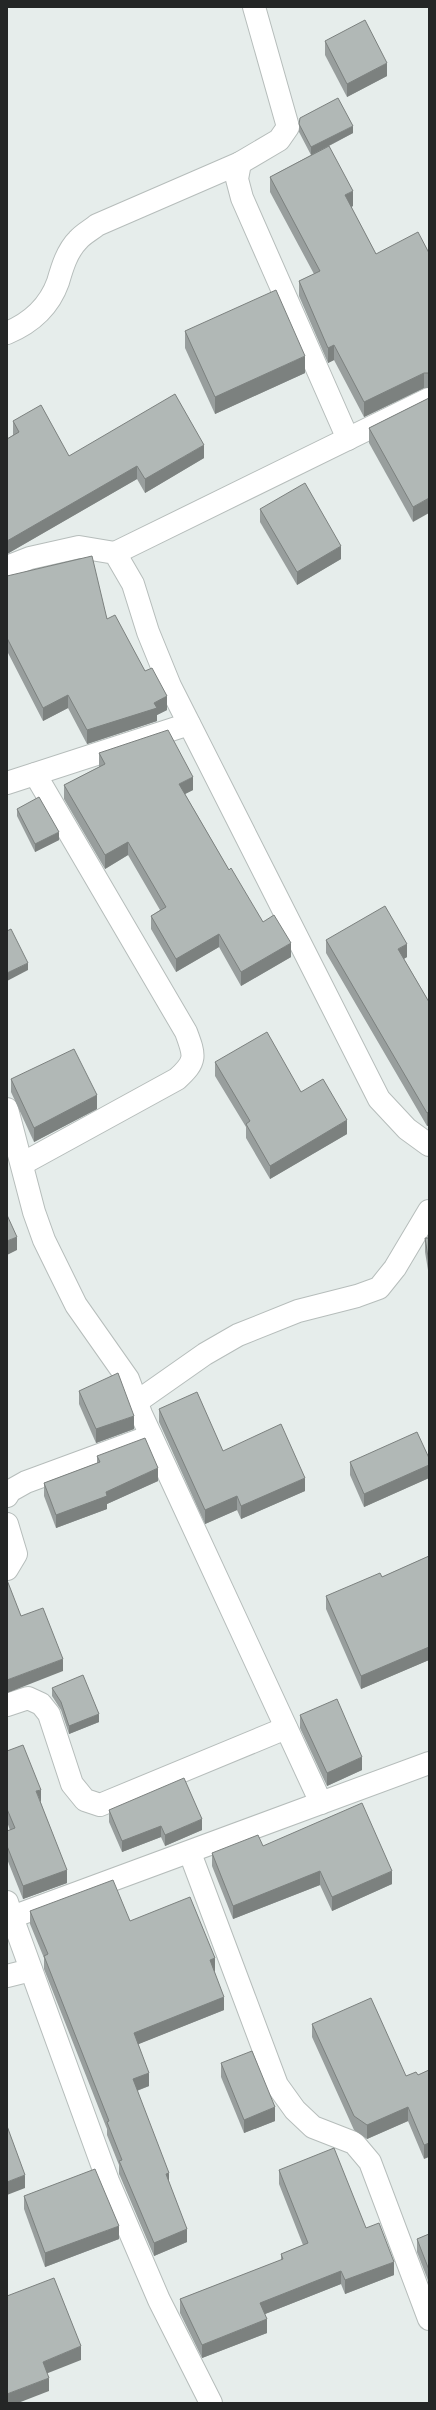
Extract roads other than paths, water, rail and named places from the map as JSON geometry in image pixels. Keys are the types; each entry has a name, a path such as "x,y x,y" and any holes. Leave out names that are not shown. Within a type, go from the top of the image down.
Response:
{"street":[{"path":"7,333 18,328 43,310 57,284 64,262 77,240 97,225 240,163 279,140 288,127 254,7"},
{"path":"240,163 237,179 242,198 348,439"},
{"path":"7,567 30,558 79,548 115,553 429,399"},
{"path":"115,553 133,584 170,686 379,1099 407,1129 429,1145"},
{"path":"7,782 189,724"},
{"path":"22,1164 177,1079 190,1067 194,1054 186,1032 35,774"},
{"path":"7,1109 36,1219 58,1270 76,1305 128,1379 151,1436 321,1803"},
{"path":"138,1401 205,1354 238,1335 298,1311 357,1296 379,1288 395,1268 429,1211"},
{"path":"7,1496 10,1491 26,1482 151,1436"},
{"path":"7,1524 16,1554 7,1569"},
{"path":"7,1705 28,1698 41,1704 49,1714 72,1784 85,1800 100,1805 286,1728"},
{"path":"211,2403 159,2300 132,2239 100,2160 10,1909 190,1853 429,1763"},
{"path":"190,1853 277,2085 295,2110 313,2127 354,2143 370,2162 429,2319"},
{"path":"7,1976 31,1970"}]}
